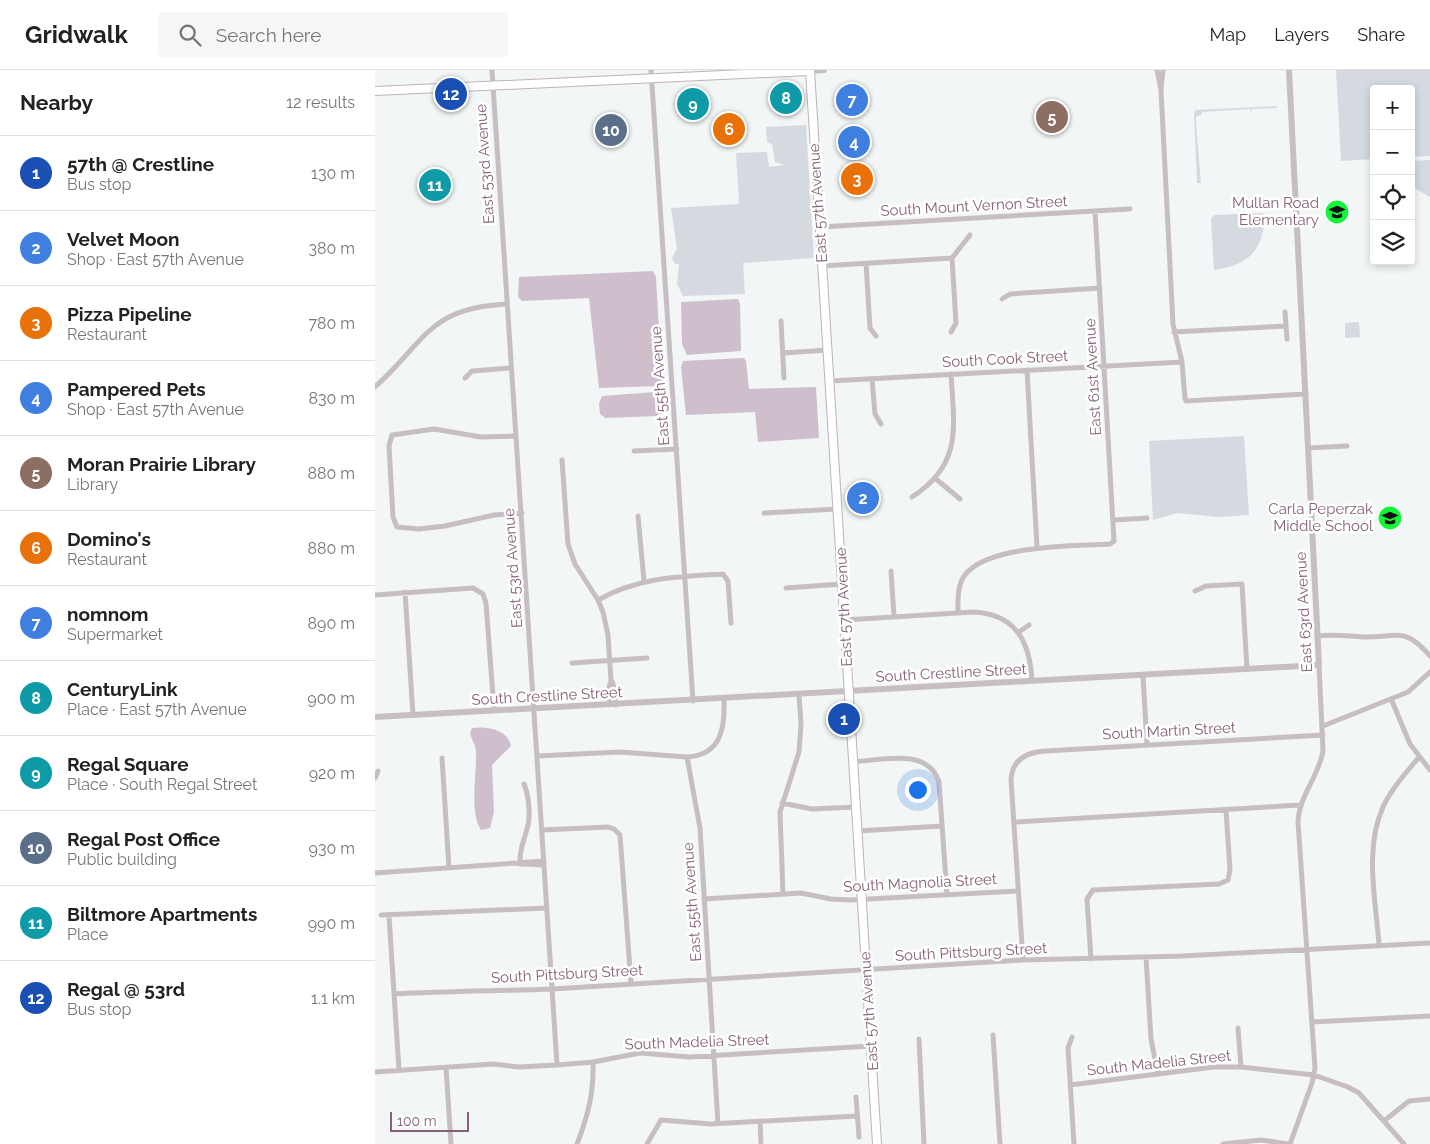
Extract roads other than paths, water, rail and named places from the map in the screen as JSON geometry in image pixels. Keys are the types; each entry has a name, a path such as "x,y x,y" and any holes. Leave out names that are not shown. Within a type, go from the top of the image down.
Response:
{"main road":[{"path":"375,91 493,86 652,74 810,71"},
{"name":"East 57th Avenue","path":"810,71 877,1144"}],"street":[{"name":"East 53rd Avenue","path":"492,70 557,1065"},
{"path":"810,71 824,70"},
{"path":"1157,70 1161,90 1174,332 1182,362 1186,401 1306,394"},
{"path":"1161,90 1163,70"},
{"name":"East 63rd Avenue","path":"1289,70 1323,726 1320,763 1301,805 1298,829 1314,1075 1289,1144"},
{"name":"East 55th Avenue","path":"652,74 693,701"},
{"name":"South Mount Vernon Street","path":"820,227 1130,209"},
{"name":"East 61st Avenue","path":"1037,548 1110,544 1114,541 1095,211"},
{"path":"951,332 956,323 952,258 970,235"},
{"path":"822,266 952,258"},
{"path":"866,263 870,328 876,336"},
{"path":"1002,299 1010,294 1100,288"},
{"path":"375,387 434,325 464,310 507,304"},
{"path":"1285,312 1287,339"},
{"path":"781,322 784,378"},
{"path":"1174,332 1286,326"},
{"path":"783,353 828,350"},
{"name":"South Cook Street","path":"830,382 1182,362"},
{"path":"465,378 472,371 510,368"},
{"path":"958,613 961,582 973,568 990,559 1037,548 1027,370"},
{"path":"912,497 936,479 946,462 953,439 951,374"},
{"path":"872,379 875,414 881,424"},
{"path":"516,436 481,437 434,430 392,435 389,446 393,517 397,527 419,528 451,526 495,515 522,513"},
{"path":"1308,448 1347,446"},
{"path":"634,451 677,449"},
{"path":"562,460 568,544 579,572 598,600 606,623 611,681 609,688 613,705"},
{"path":"936,479 960,499"},
{"path":"764,513 838,509"},
{"path":"638,516 644,580"},
{"path":"1114,520 1147,518"},
{"path":"891,572 893,616"},
{"path":"598,600 621,588 644,580 725,575 728,580 731,623"},
{"path":"786,588 842,584"},
{"path":"1195,591 1206,586 1242,584 1247,669"},
{"path":"375,595 473,588 483,594 486,603 494,710"},
{"path":"405,592 413,715"},
{"path":"845,620 979,612 991,615 1003,620 1019,632 1028,650 1032,681"},
{"path":"1019,632 1029,625"},
{"path":"1317,636 1335,634 1365,637 1392,634 1406,636 1419,644 1430,656"},
{"path":"573,662 647,658"},
{"name":"South Crestline Street","path":"375,717 693,701 1319,665"},
{"path":"1323,726 1334,724 1353,712 1391,701 1408,692 1430,672"},
{"path":"1143,676 1147,745"},
{"path":"783,894 779,834 782,803 801,744 799,695"},
{"path":"537,756 620,752 655,753 687,758 706,751 720,737 724,726 724,699"},
{"path":"1391,701 1410,744 1430,770"},
{"name":"South Martin Street","path":"1014,822 1011,775 1018,760 1033,752 1323,735"},
{"path":"1379,945 1373,862 1376,827 1388,797 1419,757"},
{"path":"442,758 449,868"},
{"name":"East 55th Avenue","path":"687,758 699,822 718,1124"},
{"path":"853,762 911,758 929,765 939,782 947,895"},
{"path":"375,778 378,771"},
{"path":"519,864 520,849 528,823 527,794 523,784"},
{"path":"782,803 812,809 857,807"},
{"path":"1023,960 1014,822 1301,805"},
{"path":"1091,959 1087,899 1091,892 1100,888 1219,884 1228,880 1231,870 1226,810"},
{"path":"542,830 603,826 617,831 622,842 631,983"},
{"path":"858,831 942,826"},
{"path":"375,873 544,863"},
{"name":"South Magnolia Street","path":"704,898 806,893 843,901 1018,891"},
{"path":"381,914 389,916 547,908"},
{"path":"389,916 399,1070"},
{"name":"South Pittsburg Street","path":"394,994 552,989 1023,960 1146,957 1430,943"},
{"path":"1146,957 1150,1032 1158,1074"},
{"path":"1311,1022 1430,1016"},
{"path":"1238,1028 1241,1067"},
{"path":"993,1035 1000,1144"},
{"path":"1072,1037 1068,1048 1074,1144"},
{"path":"919,1039 924,1144"},
{"name":"South Madelia Street","path":"375,1072 502,1064 519,1067 557,1065 593,1062 640,1053 689,1057 871,1046"},
{"path":"577,1144 589,1113 593,1094 593,1062"},
{"path":"446,1067 451,1144"},
{"name":"South Madelia Street","path":"1070,1085 1209,1068 1241,1067 1314,1075 1354,1090 1404,1144"},
{"path":"856,1097 859,1137"},
{"path":"1384,1121 1409,1100 1430,1099"},
{"path":"647,1144 661,1120 718,1124 857,1116"},
{"path":"760,1122 761,1144"},
{"path":"1223,1144 1261,1140 1289,1144"}],"place":[{"name":"Regal @ 53rd","path":"451,94"},
{"name":"CenturyLink","path":"786,98"},
{"name":"nomnom","path":"852,100"},
{"name":"Regal Square","path":"693,104"},
{"name":"Moran Prairie Library","path":"1052,117"},
{"name":"Domino's","path":"729,129"},
{"name":"Regal Post Office","path":"611,130"},
{"name":"Pampered Pets","path":"854,142"},
{"name":"Pizza Pipeline","path":"857,179"},
{"name":"Biltmore Apartments","path":"435,185"},
{"name":"Mullan Road Elementary","path":"1337,212"},
{"name":"Velvet Moon","path":"863,498"},
{"name":"Carla Peperzak Middle School","path":"1390,518"},
{"name":"57th @ Crestline","path":"844,719"}]}
